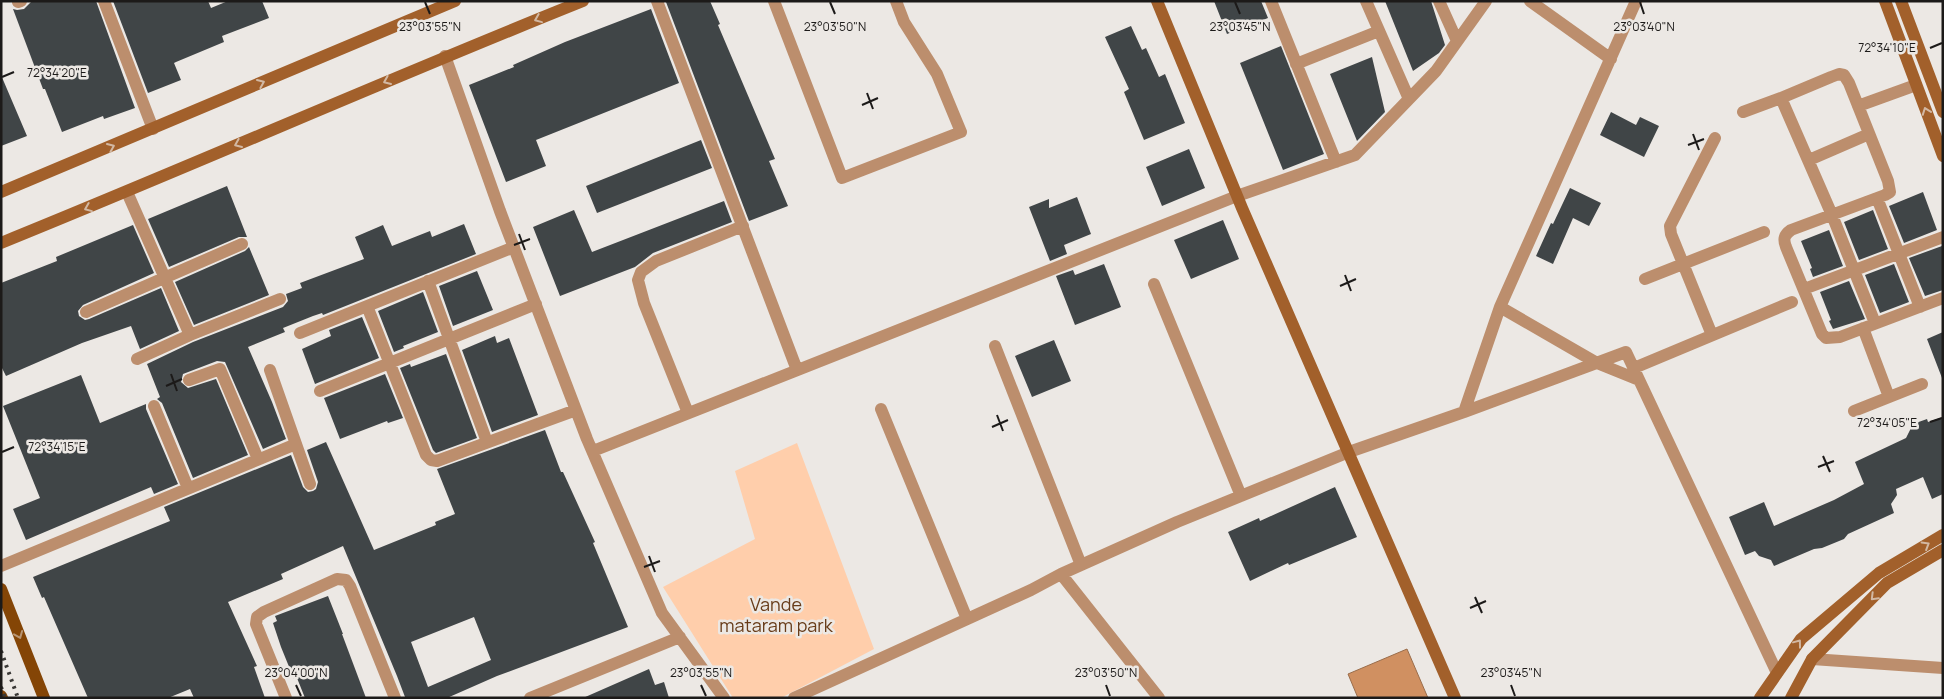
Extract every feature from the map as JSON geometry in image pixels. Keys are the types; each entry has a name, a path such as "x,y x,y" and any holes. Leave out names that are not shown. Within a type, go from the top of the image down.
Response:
{"main road":[{"path":"1,192 455,1"},
{"path":"1,243 127,192 445,56 583,1"},
{"path":"1157,1 1237,196 1455,698"},
{"path":"1885,1 1943,156"},
{"path":"1901,1 1943,112"},
{"path":"1760,698 1801,639 1879,573 1943,535"},
{"path":"1792,698 1812,658 1887,584 1943,550"},
{"path":"1,589 44,698"}],"street":[{"path":"104,1 153,129"},
{"path":"657,1 797,370"},
{"path":"774,1 842,178 961,132 937,74 904,22 896,1"},
{"path":"1271,1 1336,162"},
{"path":"1366,1 1409,99"},
{"path":"1439,1 1457,41"},
{"path":"593,451 1237,196 1355,155 1436,71 1486,1"},
{"path":"1530,1 1611,59"},
{"path":"1464,412 1500,306 1636,1"},
{"path":"1296,64 1379,31"},
{"path":"445,56 514,247 576,410 662,613 724,698"},
{"path":"1743,112 1839,74 1844,75 1849,83 1890,188 1890,192 1877,198 1791,230 1785,234 1783,240 1822,334 1826,338 1840,337 1943,298"},
{"path":"1858,106 1916,85"},
{"path":"1782,98 1832,215 1853,271 1889,397"},
{"path":"1808,160 1869,134"},
{"path":"1712,335 1671,234 1670,226 1715,138"},
{"path":"127,192 190,336"},
{"path":"1877,198 1920,307"},
{"path":"688,413 644,302 638,280 641,272 656,261 742,226"},
{"path":"1645,279 1764,232"},
{"path":"1804,289 1943,237"},
{"path":"86,312 242,244"},
{"path":"300,333 514,247"},
{"path":"428,281 487,442"},
{"path":"1154,284 1242,496"},
{"path":"137,359 280,299"},
{"path":"1500,306 1597,363 1636,374 1712,335 1792,302"},
{"path":"320,390 536,304"},
{"path":"367,306 426,455 431,460 437,460 576,410"},
{"path":"995,346 1081,565"},
{"path":"794,698 1031,590 1060,574 1177,522 1349,452 1626,352 1777,673"},
{"path":"189,380 220,369 258,460"},
{"path":"270,370 310,484"},
{"path":"1854,411 1922,384"},
{"path":"154,406 188,488"},
{"path":"881,409 966,619"},
{"path":"1,566 296,444"},
{"path":"1060,574 1159,698"},
{"path":"286,698 256,624 257,617 264,612 338,579 346,580 350,586 395,698"},
{"path":"530,698 680,637"},
{"path":"1812,658 1943,668"}],"green space":[{"name":"Vande mataram park","path":"797,443 874,649 781,698 733,698 663,587 755,539 735,471"}],"shaded area":[{"path":"1407,649 1428,698 1358,698 1348,674"}],"building":[{"path":"32,1 96,1 135,108 104,119 103,116 62,132 45,89 43,89 13,9 24,9"},
{"path":"113,1 208,1 211,8 228,1 262,1 269,18 222,36 224,42 174,63 181,80 148,93"},
{"path":"710,1 720,24 718,25 775,159 769,161 788,206 749,221 666,2"},
{"path":"1214,1 1261,1 1268,18 1227,34"},
{"path":"1385,1 1431,1 1445,45 1439,53 1413,71"},
{"path":"651,9 679,83 536,140 546,166 506,182 469,85 514,67 513,65 565,42"},
{"path":"1131,26 1142,50 1146,48 1159,77 1165,74 1185,123 1144,140 1124,92 1129,89 1105,37"},
{"path":"1281,46 1324,154 1283,170 1240,63"},
{"path":"1372,57 1385,112 1357,141 1330,74"},
{"path":"1,75 27,136 1,146"},
{"path":"1611,112 1636,125 1640,117 1659,126 1644,157 1600,135"},
{"path":"701,140 712,168 597,213 586,186"},
{"path":"1189,149 1205,188 1162,206 1146,167"},
{"path":"227,186 247,237 239,237 169,267 148,219"},
{"path":"1570,188 1601,203 1589,226 1573,218 1553,264 1536,256"},
{"path":"1923,192 1937,230 1904,243 1889,206"},
{"path":"1077,197 1091,234 1064,245 1067,254 1050,261 1029,207 1049,199 1049,208"},
{"path":"724,201 732,222 653,253 635,267 560,296 533,227 574,210 592,252"},
{"path":"1873,210 1888,249 1859,260 1844,222"},
{"path":"1223,220 1239,259 1191,279 1174,240"},
{"path":"464,224 476,254 323,315 322,313 283,328 285,332 248,347 286,439 263,449 225,362 217,361 183,374 181,382 188,388 216,379 248,455 193,478 162,403 157,399 160,397 147,364 193,342 283,307 288,301 286,294 302,288 300,283 364,259 355,237 383,225 392,246 430,231 432,237"},
{"path":"133,225 154,273 83,305 78,311 79,316 85,320 89,319 161,288 179,331 140,349 131,326 82,343 6,376 1,366 1,283 57,261 56,257"},
{"path":"1829,230 1843,266 1813,277 1810,269 1812,268 1801,241"},
{"path":"1942,246 1943,290 1925,296 1909,258"},
{"path":"249,247 269,295 194,325 175,282 245,251"},
{"path":"1104,264 1121,307 1075,325 1056,276 1073,270 1075,275"},
{"path":"1894,264 1909,302 1880,313 1865,275"},
{"path":"477,271 493,310 453,326 439,286"},
{"path":"1849,281 1865,319 1833,329 1820,292"},
{"path":"423,292 438,332 403,346 404,348 394,352 378,311"},
{"path":"362,317 379,358 315,384 302,349 331,336 329,330"},
{"path":"1943,332 1943,378 1942,378 1927,339"},
{"path":"495,336 497,343 509,338 538,415 492,432 462,350"},
{"path":"1054,340 1071,381 1032,397 1015,356"},
{"path":"446,354 477,438 436,453 433,450 400,368 410,364 411,367"},
{"path":"385,374 403,418 388,423 387,421 340,439 324,398"},
{"path":"81,375 100,423 146,404 146,409 178,484 154,494 151,487 26,540 13,509 40,498 3,406"},
{"path":"1943,417 1943,494 1932,499 1923,477 1896,489 1897,495 1891,504 1894,513 1848,534 1844,539 1774,566 1771,560 1759,556 1755,551 1745,555 1729,517 1764,502 1774,526 1834,500 1864,484 1855,462 1906,438 1913,424 1927,419 1928,422"},
{"path":"545,430 561,472 563,472 595,542 593,543 628,627 497,676 447,698 403,698 405,697 397,676 343,546 281,574 283,579 228,602 257,666 254,667 265,698 194,698 190,689 168,698 88,698 44,597 42,598 33,577 170,521 164,507 291,455 303,487 308,492 313,491 316,489 318,482 307,450 326,442 374,550 436,525 435,522 455,514 437,469","holes":["474,617 491,660 428,687 411,642"]},
{"path":"1335,487 1357,537 1289,565 1288,563 1250,581 1228,532 1259,518 1260,521"},
{"path":"328,596 366,698 305,698 297,678 294,679 281,647 273,623 277,621 275,616"},
{"path":"649,669 655,685 664,682 669,698 583,698"}],"railway":[{"path":"1,651 18,698"},
{"path":"1,687 5,698"}]}
